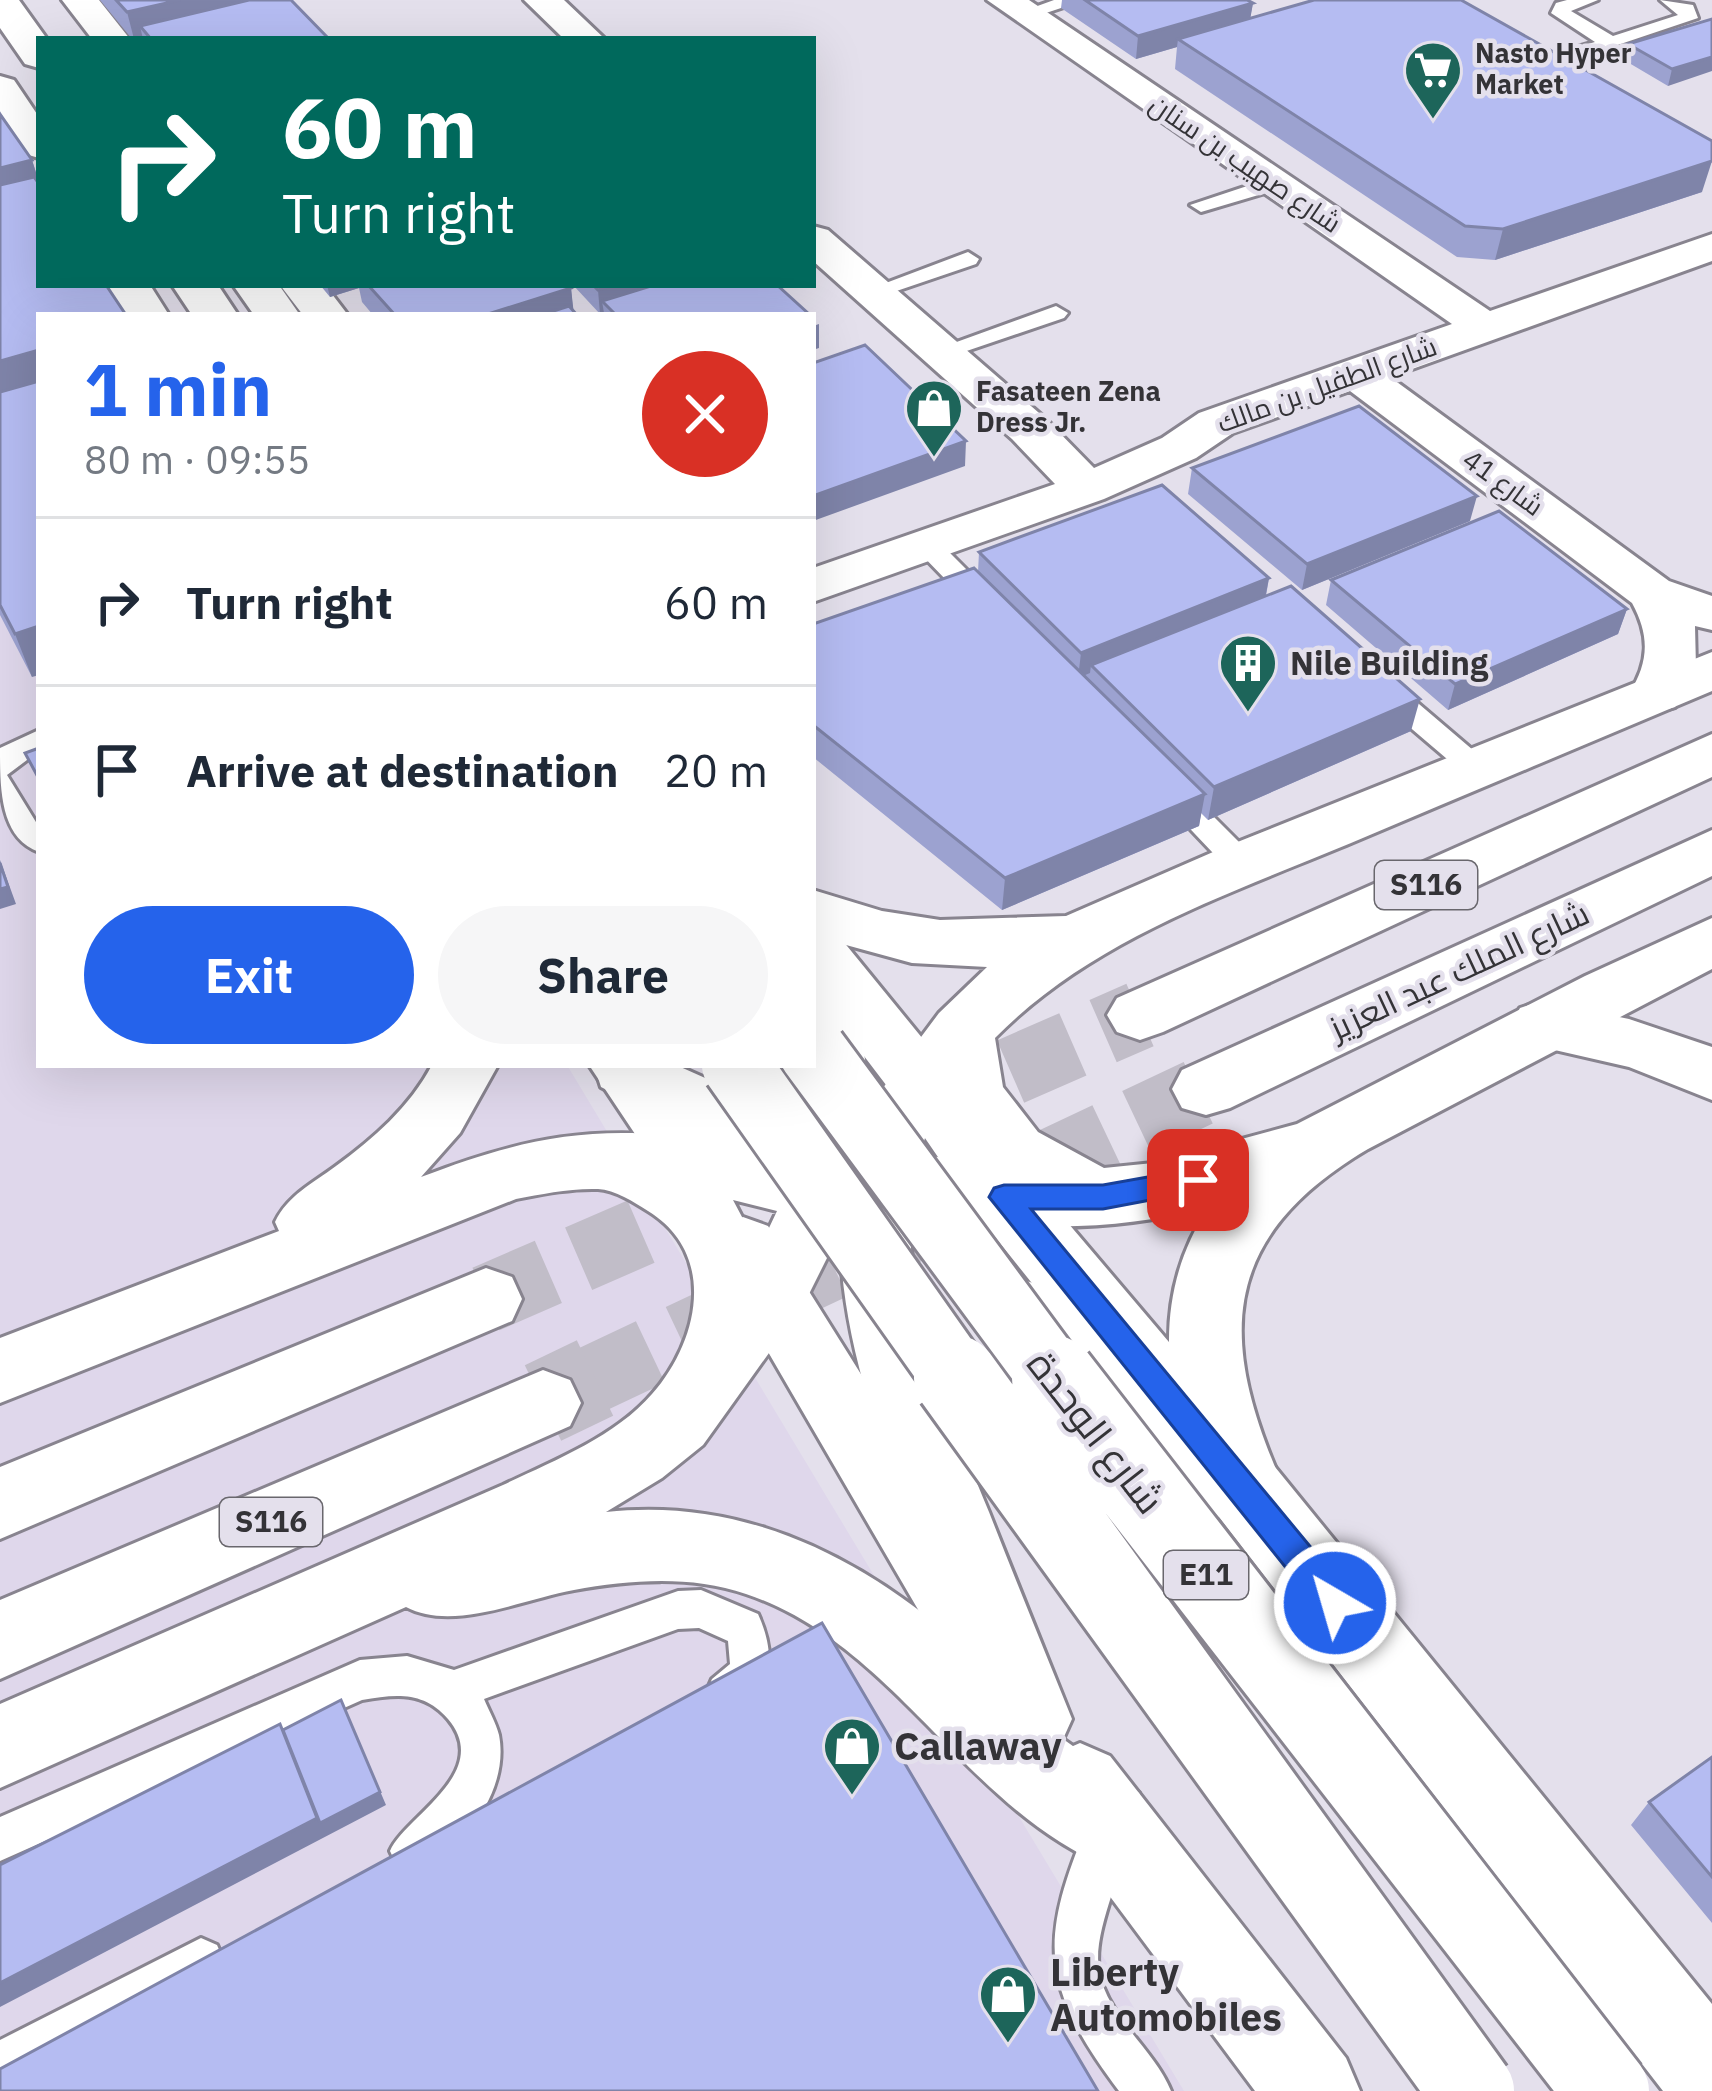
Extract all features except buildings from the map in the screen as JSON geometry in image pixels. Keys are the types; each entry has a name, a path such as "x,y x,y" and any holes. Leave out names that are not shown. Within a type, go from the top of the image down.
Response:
{"main road":[{"path":"49,0 76,36"},
{"path":"0,1 36,52"},
{"path":"0,55 13,81 5,95"},
{"path":"0,1746 337,1601 614,1466 683,1416 942,1057 1008,985 1074,939 1242,864 1712,670"},
{"name":"S116","path":"1140,1015 1712,754"},
{"name":"شارع الملك عبد العزيز","path":"1206,1089 1712,851"},
{"path":"816,914 875,935 941,946 1074,939"},
{"path":"1247,1492 1221,1439 1206,1386 1202,1335 1208,1287 1218,1256 1250,1202 1297,1159 1324,1142 1542,1025 1712,941"},
{"path":"816,1003 836,1076 851,1184 876,1265 907,1400 1030,1719"},
{"name":"شارع الوحدة","path":"816,1056 1004,1314 1607,2091"},
{"path":"942,1057 1004,1197 1247,1492 1712,2078"},
{"path":"942,1057 960,1060 966,1088 980,1117 1002,1143 1030,1166 1103,1197"},
{"path":"224,1280 379,1175 436,1117 463,1068"},
{"path":"625,1068 851,1184 1120,1383 1247,1492"},
{"name":"E11","path":"738,1068 933,1346 1472,2091"},
{"path":"0,1371 509,1172 599,1160 690,1162 851,1184 1004,1197 1103,1197 1251,1167 1324,1142"},
{"path":"599,1160 670,1189 722,1239 734,1289 732,1318 714,1370"},
{"path":"690,1162 1030,1719 1313,2091"},
{"path":"0,1503 486,1299"},
{"name":"S116","path":"0,1640 543,1403"},
{"path":"337,1601 605,1548 664,1544 722,1549 799,1578 852,1609 950,1689 1020,1759 1108,1824"}],"street":[{"path":"80,0 109,36"},
{"path":"542,0 572,36"},
{"name":"شارع صهيب بن سنان","path":"1015,7 1485,327"},
{"path":"1519,35 1600,80"},
{"path":"5,95 36,142"},
{"path":"816,242 1029,429 1119,482"},
{"name":"شارع الطفيل بن مالك","path":"816,585 1119,482 1216,423 1712,247"},
{"path":"304,288 324,312"},
{"name":"شارع 41","path":"1355,374 1651,592 1712,614"},
{"path":"1029,429 1118,444 1173,436 1216,423"},
{"path":"1651,592 1664,609 1675,644 1667,678 1656,694"},
{"path":"816,949 942,1057"},
{"path":"1542,1025 1610,1036 1675,1057 1712,1076"},
{"path":"624,1068 690,1162"}],"lane":[{"path":"1015,7 1075,0"},
{"path":"1588,0 1563,8 1561,13 1611,43"},
{"path":"1561,58 1688,18 1686,9 1670,0"},
{"path":"1201,205 1274,183"},
{"path":"874,292 968,259"},
{"path":"941,352 1056,313"},
{"path":"926,545 1010,629"},
{"path":"1354,665 1477,769"},
{"path":"0,767 15,750 36,741"},
{"path":"1143,763 1242,864"},
{"path":"0,783 25,833 36,839"},
{"path":"451,1691 654,1615 700,1609 744,1628 753,1646 752,1668 739,1687 698,1708"},
{"path":"0,1839 360,1680 413,1677 451,1691 475,1732 474,1782 445,1830"},
{"path":"383,1866 508,1799"},
{"path":"1108,1824 1072,1939 1072,1967 1094,2020 1148,2091"},
{"path":"0,2065 234,1943"}],"shaded area":[{"path":"0,123 39,288 36,1068 569,1068 1184,2091 0,2091"}],"tunnel":[{"path":"918,1112 1140,1015"},
{"path":"589,1381 1206,1089"},
{"path":"486,1299 746,1186"},
{"path":"543,1403 595,1378"}],"place":[{"name":"Nasto Hyper Market","path":"1433,121"},
{"name":"Fasateen Zena Dress Jr.","path":"934,459"},
{"name":"Nile Building","path":"1248,714"},
{"name":"Callaway","path":"852,1797"},
{"name":"Liberty Automobiles","path":"1008,2045"}],"route":[{"path":"1198,1180 1103,1197 1004,1197 1335,1603"}]}
